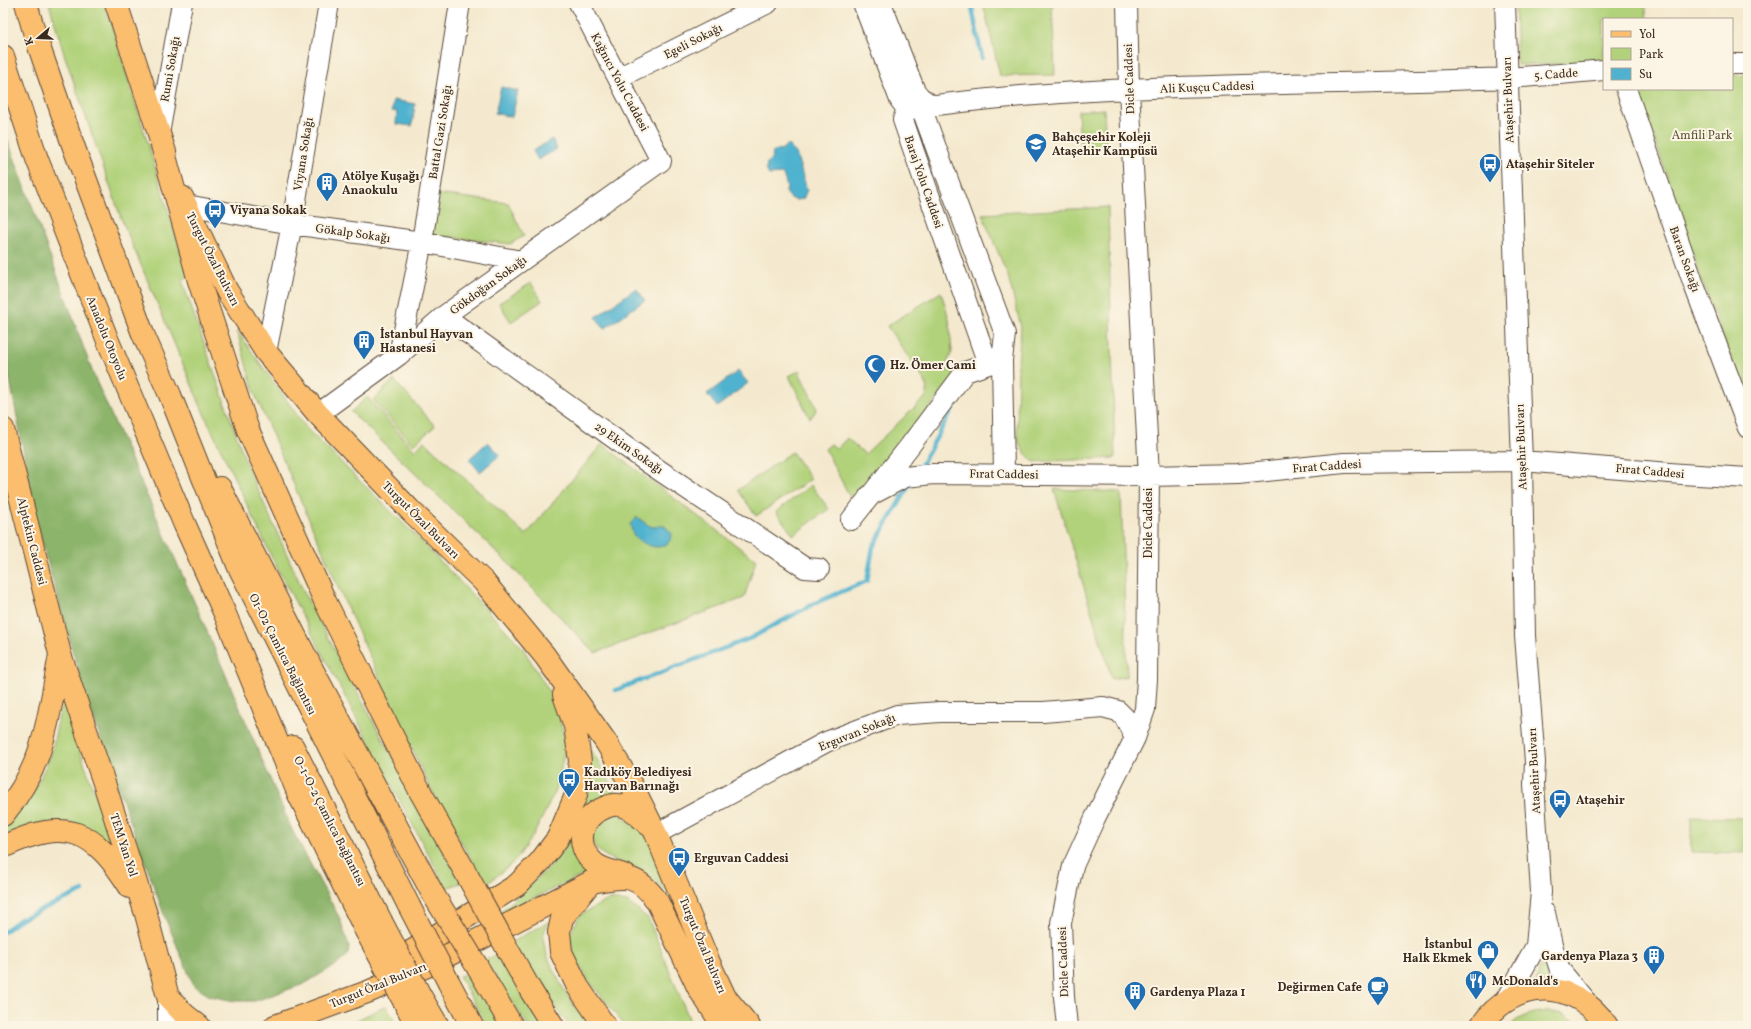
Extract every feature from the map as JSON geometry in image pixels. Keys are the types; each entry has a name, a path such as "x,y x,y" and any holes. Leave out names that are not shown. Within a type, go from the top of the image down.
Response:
{"main road":[{"path":"26,3 34,35 68,131 140,327 170,395 247,539 312,669 433,894 512,1026"},
{"name":"Turgut Özal Bulvarı","path":"116,3 159,134 186,205 227,291 266,352 318,414 410,510 484,582 545,656 606,742 636,793 654,831 707,958 725,997 749,1026"},
{"name":"Anadolu Otoyolu","path":"3,56 37,159 108,341 184,523 225,614 299,795 373,925 414,1001"},
{"path":"159,134 199,281 248,430 325,601 421,793 514,961 553,1026"},
{"name":"O1-O2 Çamlıca Bağlantısı","path":"170,395 238,565 409,906 472,1026"},
{"name":"Alptekin Caddesi","path":"3,429 60,654"},
{"path":"3,815 19,794 38,758 44,742 60,654"},
{"name":"TEM Yan Yol","path":"60,654 104,782 146,914 168,997 185,1015 199,1026"},
{"path":"275,1026 312,1011 518,885 540,862 558,838 576,795 580,760 575,726 562,692 545,656"},
{"path":"632,878 595,864 588,857 582,843 583,830 586,820 593,813 601,809 618,804 635,811 654,831"},
{"path":"3,847 44,832 68,832 86,837 104,851 117,867 146,914"},
{"name":"Turgut Özal Bulvarı","path":"312,1011 370,991 427,966 591,882 613,878 632,878 648,888 657,901 671,926 699,989 724,1026"},
{"path":"591,882 562,918 559,932 561,952 578,987 605,1026"},
{"path":"1482,1026 1490,1013 1505,1000 1525,992 1547,989 1568,994 1588,1004 1607,1026"},
{"path":"414,1001 417,1026"},
{"path":"414,1001 438,1026"}],"street":[{"name":"Rumi Sokağı","path":"159,134 182,3"},
{"name":"Viyana Sokağı","path":"266,352 292,224 329,3"},
{"name":"Battal Gazi Sokağı","path":"399,355 422,242 460,3"},
{"name":"Kağnıcı Yolu Caddesi","path":"579,3 661,161"},
{"name":"Egeli Sokağı","path":"618,78 768,3"},
{"path":"863,3 900,100 920,107 920,97 915,91 881,3"},
{"name":"Dicle Caddesi","path":"1067,1026 1064,997 1061,923 1073,866 1135,738 1145,709 1147,679 1149,476 1129,89 1127,3"},
{"name":"Ataşehir Bulvarı","path":"1505,3 1522,460 1525,636 1541,892 1552,945 1560,970 1588,1004"},
{"path":"1733,64 1748,64"},
{"name":"5. Cadde","path":"1507,78 1603,70"},
{"name":"Ali Kuşçu Caddesi","path":"920,107 995,98 1129,89 1507,78"},
{"name":"Baran Sokağı","path":"1626,90 1694,285 1748,428"},
{"name":"Baraj Yolu Caddesi","path":"920,107 903,120 995,362 1004,474"},
{"name":"Gökdoğan Sokağı","path":"318,414 399,355 444,316 661,161"},
{"name":"Gökalp Sokağı","path":"186,205 292,224 422,242 521,261"},
{"name":"29 Ekim Sokağı","path":"444,316 647,462 805,568 819,569"},
{"path":"851,520 868,496 909,447 965,372 995,362"},
{"name":"Fırat Caddesi","path":"868,496 906,476 926,474 1149,476 1238,474 1344,463 1522,460 1682,474 1748,478"},
{"name":"Erguvan Sokağı","path":"654,831 826,742 897,714 940,712 1043,712 1103,707 1118,711 1131,728 1135,738"},
{"name":"Ataşehir Bulvarı","path":"1505,1000 1536,946 1541,892"},
{"path":"699,989 710,1026"},
{"path":"168,997 168,1026"}],"green space":[{"path":"49,3 105,3 188,276 182,281 248,468 306,597 461,883 446,888 273,560 205,416 121,218 64,54"},
{"path":"983,3 1052,3 1055,75 1000,76"},
{"path":"1515,3 1645,3 1647,18 1603,18 1603,62 1517,65"},
{"name":"Amfili Park","path":"1748,75 1748,404 1704,287 1638,90 1733,90 1733,76"},
{"path":"1104,109 1106,147 1080,148 1078,111"},
{"path":"3,127 94,376 200,615 292,830 340,919 349,946 348,955 339,963 304,984 255,1001 234,1001 210,996 194,986 164,915 85,695 38,528 3,343"},
{"path":"437,194 508,203 524,236 510,244 431,235"},
{"path":"1108,207 1115,458 1034,462 1025,453 1019,443 1017,431 1018,363 1021,327 1008,276 982,214"},
{"path":"531,283 542,301 511,322 499,303"},
{"path":"941,292 949,319 952,352 945,368 957,374 853,503 825,449 831,444 837,449 847,438 865,454 927,396 926,383 887,326"},
{"path":"237,331 307,429 417,537 522,647 555,701 566,744 557,788 535,832 516,860 486,885 430,788 342,596 254,392"},
{"path":"801,370 800,374 817,409 810,419 789,376"},
{"path":"394,380 435,426 413,445 373,400"},
{"path":"367,397 415,451 424,441 526,535 602,444 756,560 744,598 595,653 508,563 351,412"},
{"path":"792,452 811,479 756,516 738,490"},
{"path":"811,485 829,509 793,535 776,512"},
{"path":"1054,489 1121,492 1127,676 1112,679"},
{"path":"62,701 113,844 72,822 40,823 3,836 3,831 33,793 51,755"},
{"path":"582,735 618,795 588,808 592,871 497,915 550,867 570,838 581,812"},
{"path":"615,811 649,836 671,896 647,874 607,856 599,851 594,844 592,836 597,824"},
{"path":"1691,817 1745,818 1745,853 1691,852"},
{"path":"610,899 627,902 648,918 692,1026 625,1026 589,981 573,957 570,934 580,915"},
{"path":"550,921 544,933 544,943 552,968 567,995 589,1026 569,1026 510,943"},
{"path":"1547,954 1566,994 1534,991 1543,955"},
{"path":"496,955 546,1026 528,1026 485,960"},
{"path":"468,973 502,1026 487,1026 459,976"},
{"path":"386,1006 397,1026 344,1026"},
{"path":"1547,1011 1564,1014 1581,1026 1510,1026 1522,1017"}],"water":[{"path":"501,87 518,91 512,117 495,113"},
{"path":"393,100 415,104 412,126 396,124 397,112 392,111"},
{"path":"552,139 557,149 538,160 533,151"},
{"path":"788,145 796,153 807,190 803,199 793,199 788,195 786,192 787,187 783,174 769,175 766,170 767,163 772,158 773,152 783,149"},
{"path":"636,288 645,300 604,329 596,317"},
{"path":"738,371 748,383 717,407 707,394"},
{"path":"488,442 500,455 480,472 469,459"},
{"path":"637,517 650,526 654,527 663,525 672,534 670,541 661,547 655,547 637,539 633,534 630,524"}],"waterway":[{"path":"971,3 982,58"},
{"path":"919,469 963,390"},
{"path":"616,690 751,638 815,603 867,581 873,547 911,482"},
{"path":"3,932 21,919 83,891"}],"place":[{"name":"Bahçeşehir Koleji Ataşehir Kampüsü","path":"1036,164"},
{"name":"Ataşehir Siteler","path":"1490,184"},
{"name":"Atölye Kuşağı Anaokulu","path":"327,202"},
{"name":"Viyana Sokak","path":"215,230"},
{"name":"İstanbul Hayvan Hastanesi","path":"364,360"},
{"name":"Hz. Ömer Cami","path":"875,384"},
{"name":"Kadıköy Belediyesi Hayvan Barınağı","path":"569,798"},
{"name":"Ataşehir","path":"1560,820"},
{"name":"Erguvan Caddesi","path":"679,878"},
{"name":"İstanbul Halk Ekmek","path":"1488,970"},
{"name":"Gardenya Plaza 3","path":"1654,976"},
{"name":"McDonald's","path":"1476,1000"},
{"name":"Değirmen Cafe","path":"1378,1006"},
{"name":"Gardenya Plaza 1","path":"1135,1012"}]}
